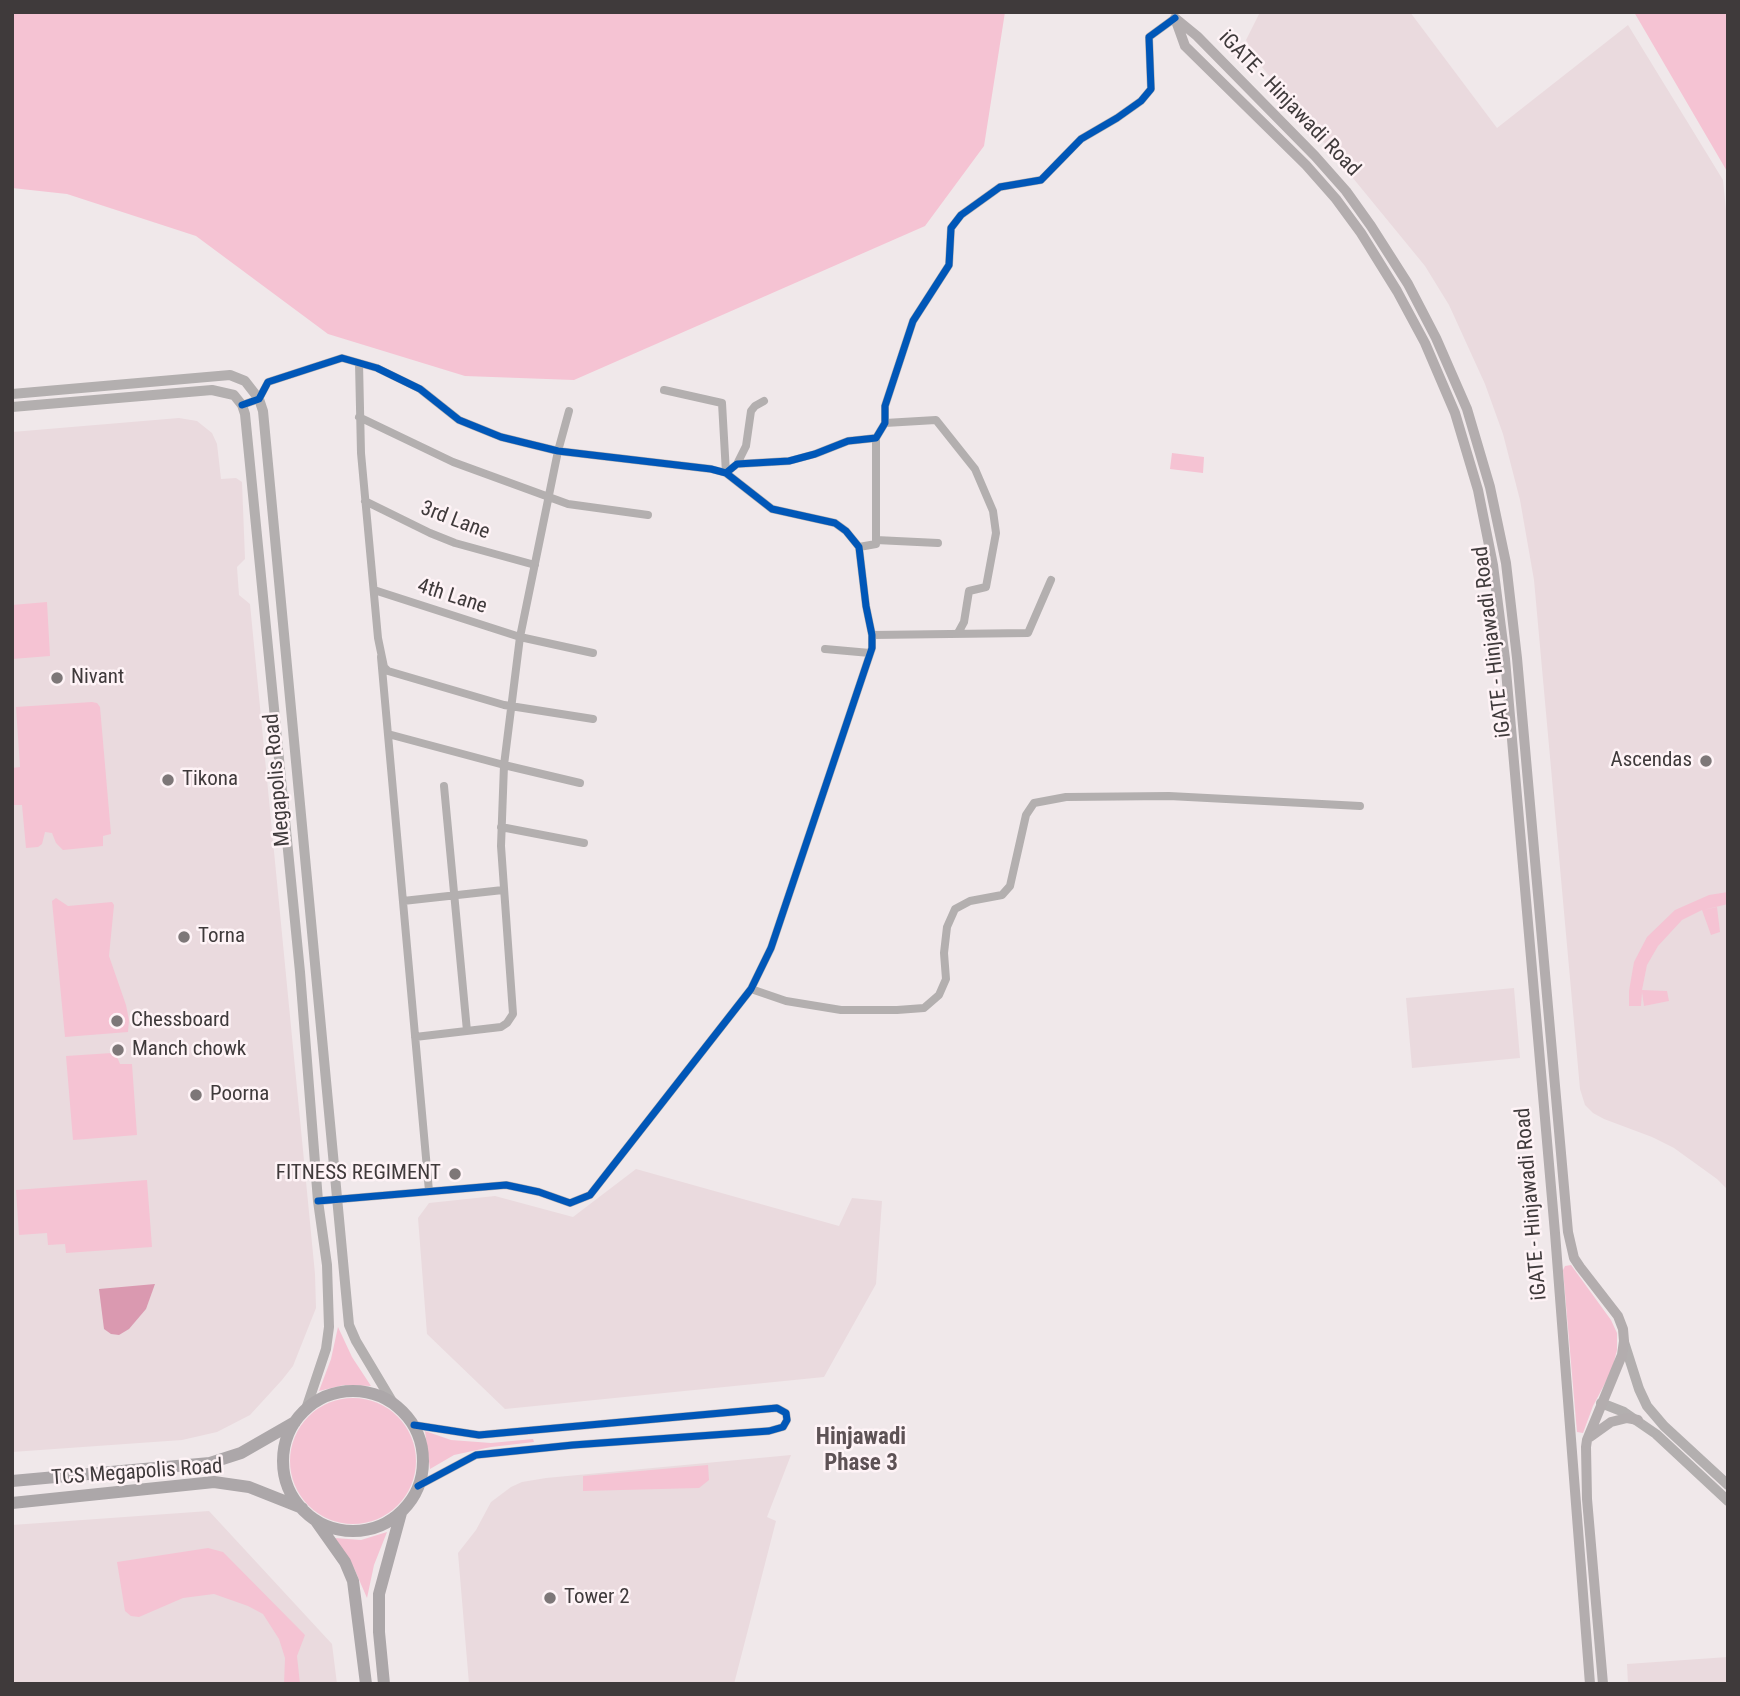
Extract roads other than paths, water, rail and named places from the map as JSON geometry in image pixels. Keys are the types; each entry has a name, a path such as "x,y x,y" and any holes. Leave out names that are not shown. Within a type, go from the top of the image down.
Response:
{"main road":[{"name":"iGATE - Hinjawadi Road","path":"1175,18 1197,36 1346,191 1408,284 1436,338 1467,409 1490,487 1506,563 1517,658 1567,1232 1574,1258 1618,1316 1624,1341"},
{"name":"iGATE - Hinjawadi Road","path":"1175,18 1185,46 1306,165 1336,199 1397,290 1425,343 1455,413 1478,490 1493,565 1505,659 1557,1259 1590,1684"},
{"path":"1336,199 1346,191"},
{"path":"1557,1259 1574,1258"},
{"path":"1603,1684 1587,1499 1587,1440 1622,1355 1624,1341"},
{"path":"314,1519 328,1526 359,1531 374,1528 401,1512 411,1500 423,1471 423,1455 414,1425 393,1403 364,1391 333,1393 306,1409 296,1421 284,1450 284,1466 293,1496 339,1553 353,1581 366,1684"},
{"path":"1587,1440 1611,1422 1638,1420"},
{"name":"TCS Megapolis Road","path":"12,1481 210,1463 241,1453 296,1421"},
{"name":"TCS Megapolis Road","path":"12,1503 214,1482 249,1487 302,1508"},
{"path":"384,1684 379,1632 379,1594 401,1512"},
{"path":"1588,1661 1601,1659"}],"street":[{"path":"859,547 876,544 876,438 885,423 885,407 914,321 948,265 951,228 961,215 1000,187 1041,180 1081,139 1141,101 1152,89 1149,37 1175,18"},
{"path":"12,407 212,390 229,392 238,398 242,405 259,399 268,383 342,358 377,368 420,389 459,419 502,437 558,451 726,473 772,509 835,523 846,531 859,547 872,635 870,653 771,948 751,989 590,1195 570,1203 539,1192 506,1185 318,1201"},
{"path":"359,363 359,417 365,501 429,1191"},
{"path":"12,394 230,376 245,381 259,399"},
{"path":"664,390 722,403 726,473"},
{"name":"Megapolis Road","path":"259,399 264,425 349,1325 393,1403"},
{"path":"726,473 737,464 746,446 751,411 764,401"},
{"name":"Megapolis Road","path":"242,405 249,451 300,972 318,1201 327,1265 327,1349 306,1409"},
{"path":"415,1037 501,1027 513,1014 503,890 504,765 520,637 558,451 569,411"},
{"path":"359,417 453,462 568,504 648,515"},
{"path":"885,423 936,420 975,469 993,511 996,533 986,587 969,591 964,622 958,633"},
{"path":"737,464 789,461 848,441 876,438"},
{"name":"3rd Lane","path":"365,501 442,538 535,565"},
{"path":"876,540 938,543"},
{"path":"872,635 1028,633 1051,580"},
{"name":"4th Lane","path":"374,590 520,637 593,653"},
{"path":"825,649 870,653"},
{"path":"381,657 388,671 504,705 593,719"},
{"path":"388,734 580,783"},
{"path":"444,786 467,1031"},
{"path":"751,989 786,1001 842,1010 924,1007 939,995 946,979 944,953 947,927 955,909 970,901 1002,895 1010,886 1026,815 1034,803 1066,797 1169,796 1360,806"},
{"path":"502,827 584,844"},
{"path":"403,901 503,890"},
{"path":"1624,1341 1639,1389 1655,1416 1728,1485"},
{"path":"1601,1403 1638,1420 1728,1501"},
{"path":"414,1425 479,1435 776,1408 786,1413 787,1420 783,1427 769,1431 476,1455 418,1486"}],"place":[{"name":"Nivant","path":"57,678"},
{"name":"Ascendas","path":"1706,761"},
{"name":"Tikona","path":"168,780"},
{"name":"Torna","path":"184,937"},
{"name":"Chessboard","path":"117,1021"},
{"name":"Manch chowk","path":"118,1050"},
{"name":"Poorna","path":"196,1095"},
{"name":"FITNESS REGIMENT","path":"455,1174"},
{"name":"Tower 2","path":"550,1598"}],"district":[{"name":"Hinjawadi Phase 3","path":"861,1451"}]}
